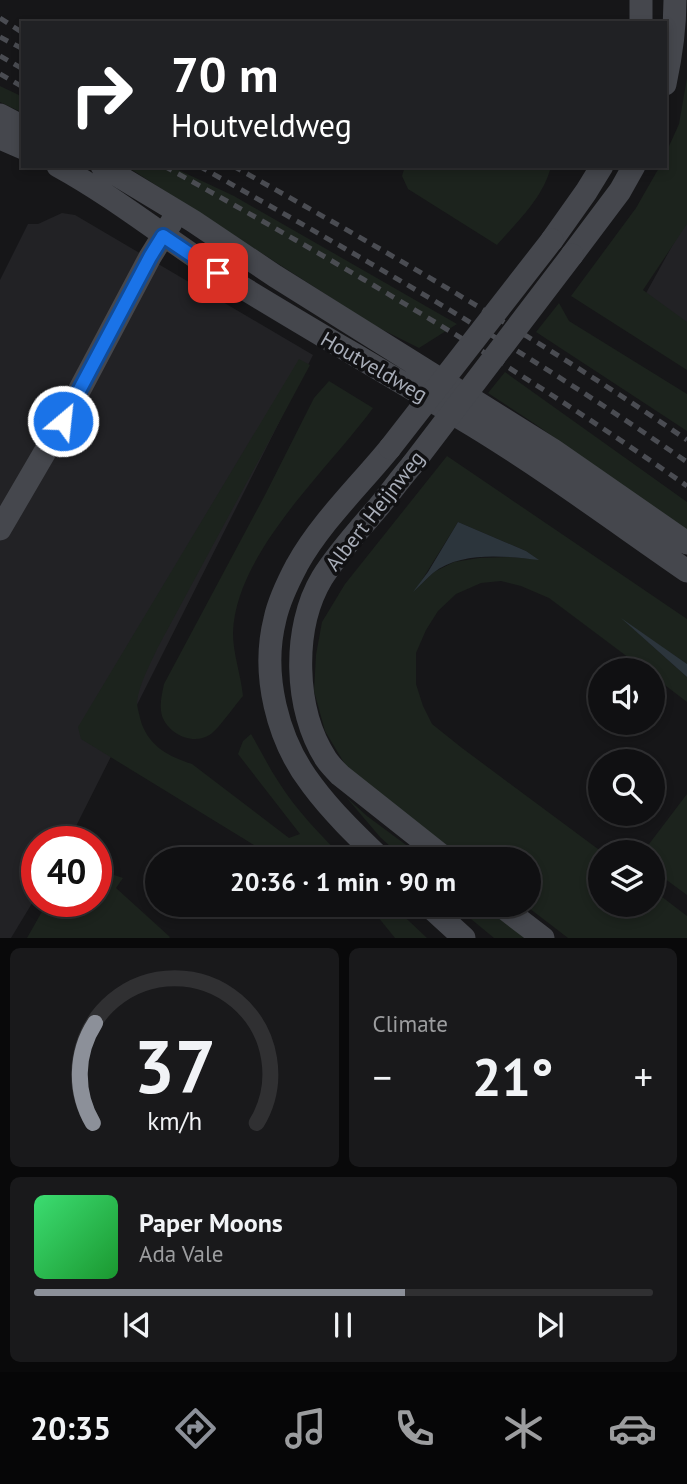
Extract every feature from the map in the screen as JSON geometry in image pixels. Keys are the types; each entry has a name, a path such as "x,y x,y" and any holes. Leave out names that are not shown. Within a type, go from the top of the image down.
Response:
{"main road":[{"path":"641,0 641,21"},
{"path":"667,73 675,0"},
{"path":"0,115 21,126"},
{"path":"0,138 21,147"},
{"name":"Houtveldweg","path":"61,168 107,196 195,259 473,425 687,571"},
{"name":"Houtveldweg","path":"105,168 553,450 687,543"},
{"name":"Albert Heijnweg","path":"369,847 310,783 297,762 278,716 273,692 270,643 282,595 298,563 324,526 390,448 552,240 601,168"},
{"name":"Albert Heijnweg","path":"431,847 340,775 326,760 316,741 303,699 300,676 301,653 310,606 320,581 337,555 412,465 620,191 633,168"},
{"path":"0,529 63,421 150,257 178,212"},
{"path":"441,917 464,938"},
{"path":"516,917 543,938"}],"shaded area":[{"path":"687,78 687,224 643,290 687,322 687,370 571,296 636,208 659,168 667,168 667,151 679,124"},
{"path":"0,86 21,96 21,112 0,102"},
{"path":"129,168 174,168 234,196 457,324 419,348 375,326"},
{"path":"404,168 550,168 536,199 497,245 408,189 402,176"},
{"path":"62,213 75,215 313,355 76,826 21,826 21,917 24,917 11,938 0,938 0,280 28,224 38,224"},
{"path":"687,219 687,327 645,295"},
{"path":"559,303 569,321 687,394 687,431 536,332"},
{"path":"299,359 310,365 157,649 142,682 137,704 143,727 159,748 192,764 289,838 300,834 238,754 243,741 251,734 293,802 333,847 257,847 81,739 78,727"},
{"path":"505,372 687,502 687,531 488,393"},
{"path":"329,381 373,408 287,514 249,573 238,603 233,633 243,696 211,734 197,739 183,737 170,729 162,716 164,684 314,398"},
{"path":"447,456 687,619 687,664 627,623 687,677 687,702 665,685 665,658 629,658 549,598 501,581 481,583 456,594 438,611 416,653 416,684 432,724 588,842 588,917 665,917 665,899 687,916 687,938 568,938 541,917 541,847 449,847 371,789 346,766 325,731 314,691 316,655 322,622 345,584","holes":["458,522 526,551 537,559 479,558 454,562 434,572 417,588"]},
{"path":"458,522 526,551 539,560 484,557 457,561 433,573 413,592"},
{"path":"621,618 687,664 687,677"},
{"path":"687,794 687,895 665,879 665,840 652,840"},
{"path":"346,797 409,847 391,847"},
{"path":"112,874 123,878 116,888 170,937 169,938 27,938 39,917 112,917"},
{"path":"378,917 405,917 427,938 395,938"},
{"path":"469,917 503,917 532,938 494,938"}],"railway":[{"path":"0,18 21,32"},
{"path":"0,37 21,48"},
{"path":"0,56 21,68"},
{"path":"0,74 21,86"},
{"path":"168,168 430,319 560,400 687,486"},
{"path":"203,168 507,345 687,462"},
{"path":"237,168 463,298 576,367 687,440"}],"route":[{"path":"63,421 163,236 218,273"}]}
